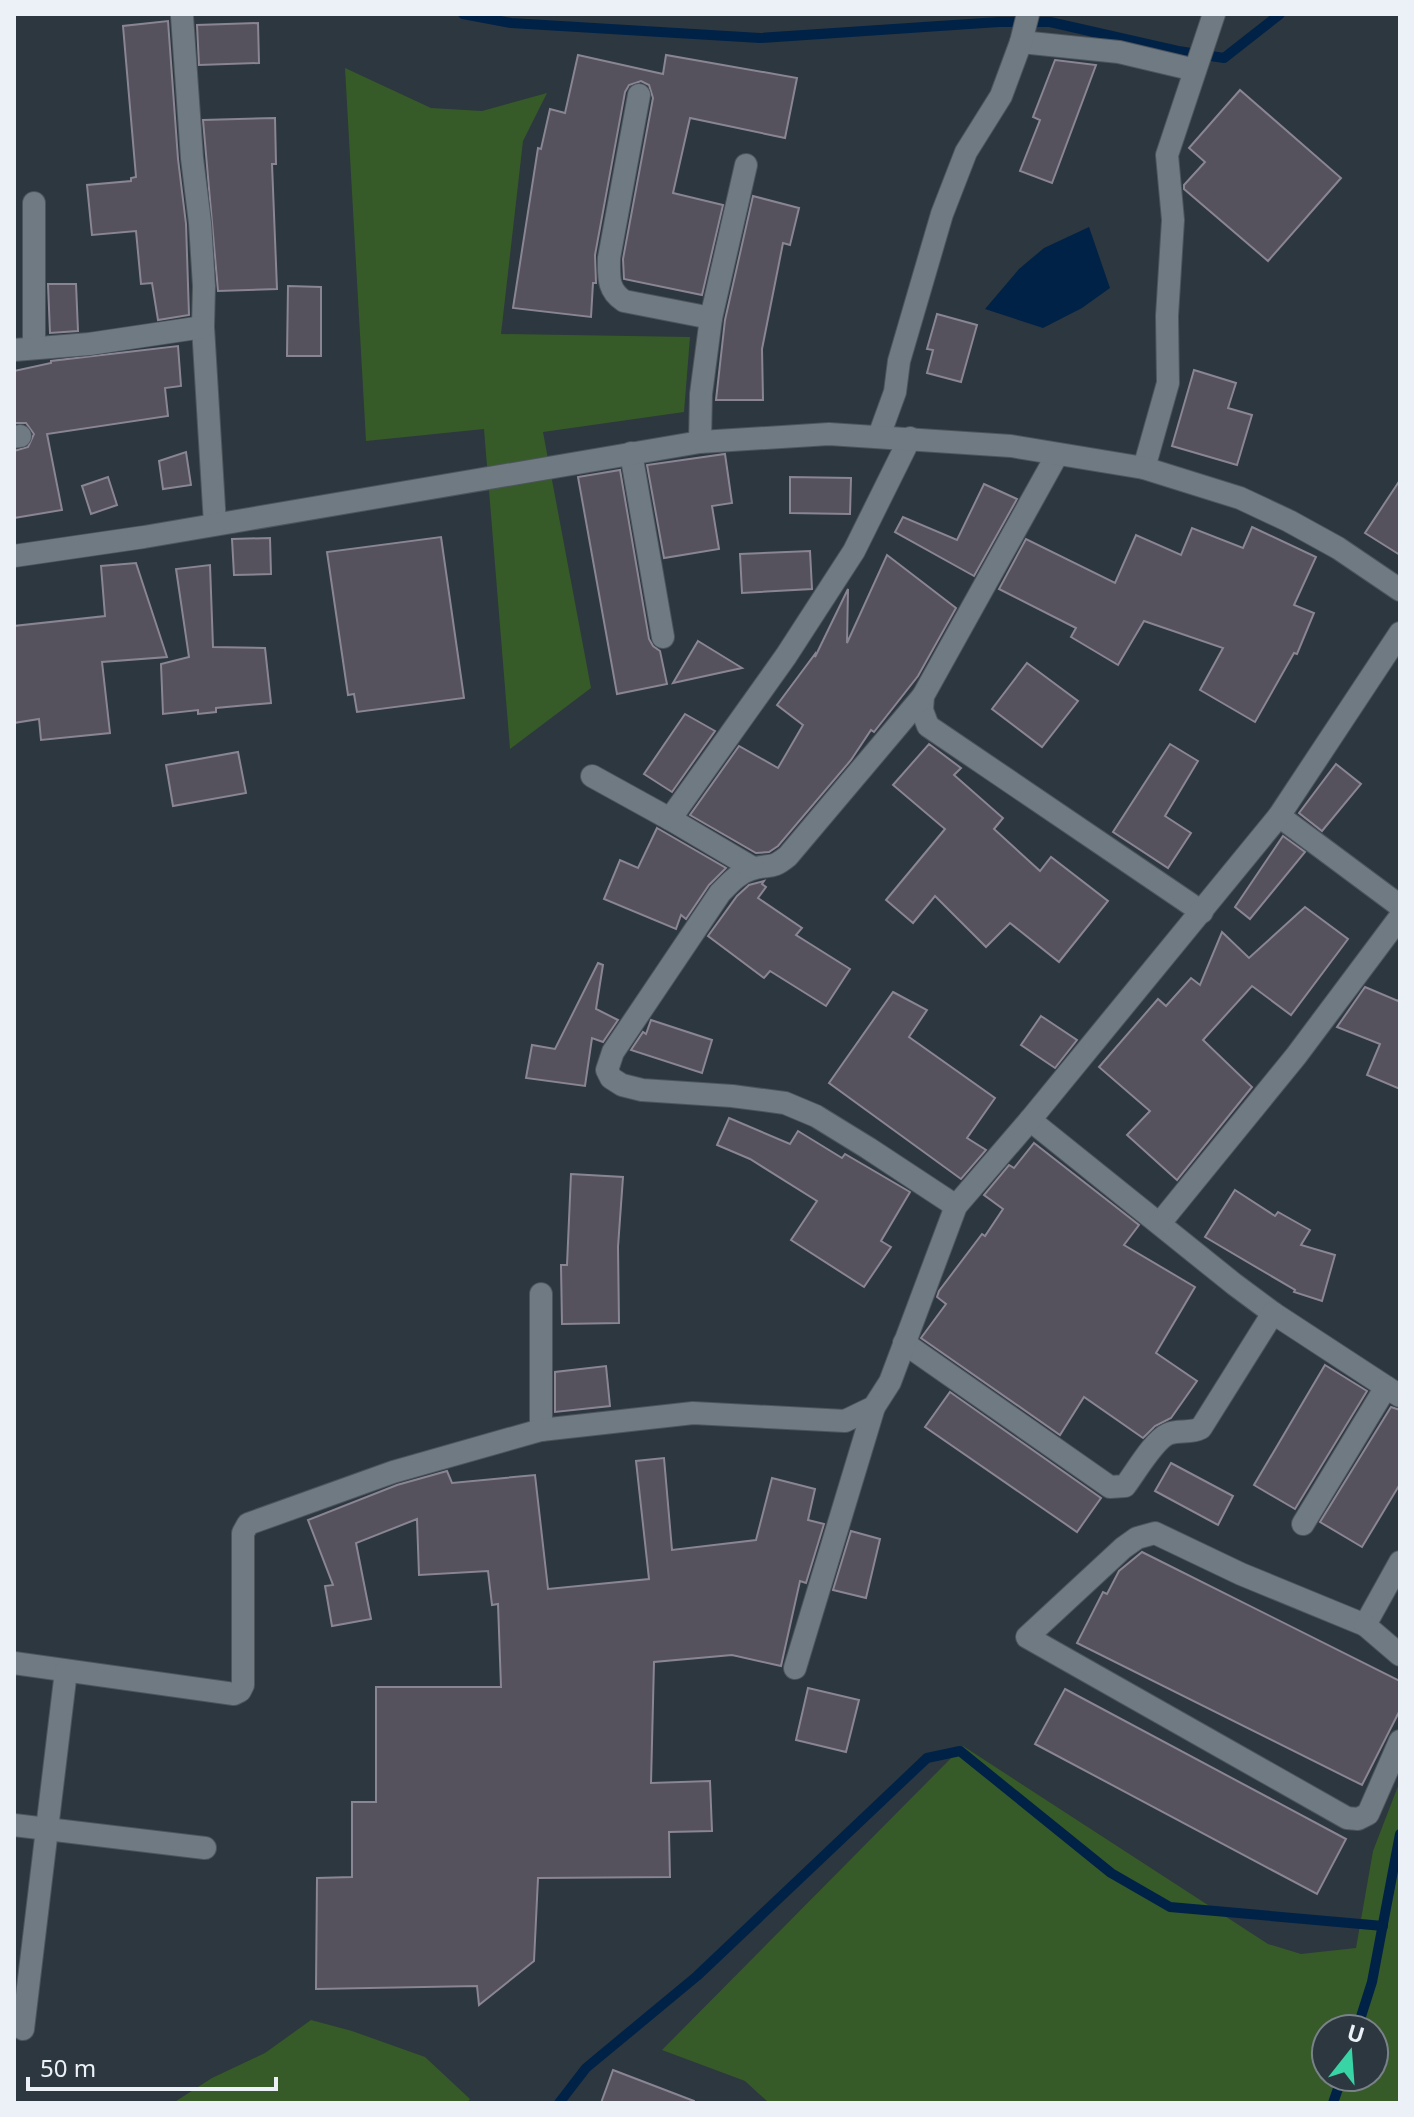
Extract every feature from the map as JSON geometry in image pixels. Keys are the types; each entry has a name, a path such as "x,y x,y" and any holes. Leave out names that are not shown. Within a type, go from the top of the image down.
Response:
{"street":[{"path":"1144,468 1168,383 1167,316 1173,220 1167,155 1214,14"},
{"path":"182,16 200,223 215,524"},
{"path":"879,436 895,392 899,361 942,214 966,152 1001,96 1024,29 1196,67"},
{"path":"639,95 609,258 608,281 614,294 624,301 711,318"},
{"path":"700,442 701,394 711,318 746,165"},
{"path":"34,203 24,349 89,344 203,327"},
{"path":"14,556 700,442 829,434 1011,446 1144,468 1240,498 1289,521 1338,548 1400,590"},
{"path":"670,819 786,656 854,551 910,438"},
{"path":"631,453 663,637"},
{"path":"956,1206 816,1116 785,1103 642,1090 622,1085 609,1073 613,1052 720,893 736,877 753,868 775,867 788,856 923,696 1057,455"},
{"path":"795,1668 874,1407 890,1382 956,1206 1279,816 1400,633"},
{"path":"923,696 922,710 928,726 1202,912"},
{"path":"592,776 753,868"},
{"path":"1279,816 1400,906"},
{"path":"1160,1223 1296,1056 1400,917"},
{"path":"1030,1120 1273,1313 1393,1391 1303,1524"},
{"path":"541,1294 541,1430"},
{"path":"904,1343 1110,1487 1119,1487 1125,1486 1161,1439 1170,1433 1194,1432 1201,1428 1273,1313"},
{"path":"14,1663 234,1694 243,1685 243,1533 248,1524 393,1472 541,1430 693,1413 845,1421 874,1407"},
{"path":"1400,1655 1365,1625 1241,1574 1155,1533 1137,1538 1123,1548 1027,1637 1347,1818 1358,1819 1368,1814 1400,1741"},
{"path":"1365,1625 1400,1562"},
{"path":"23,2029 66,1671"},
{"path":"14,1825 205,1848"}],"green space":[{"path":"345,68 431,108 482,111 547,93 523,141 501,334 690,337 684,412 543,432 591,688 510,749 484,429 366,441"},
{"path":"963,1746 1268,1944 1301,1954 1356,1948 1373,1851 1400,1781 1400,2103 769,2103 745,2081 662,2050"},
{"path":"311,2020 425,2057 470,2099 467,2103 173,2103 212,2078 265,2053"}],"water":[{"path":"1089,227 1110,288 1082,308 1043,328 985,309 1019,269 1044,248"}],"building":[{"path":"168,21 186,224 189,315 158,320 152,283 141,284 136,231 92,235 87,185 131,181 136,177 123,26"},
{"path":"258,23 259,63 199,65 197,25"},
{"path":"578,55 663,74 666,55 797,78 785,138 690,118 673,193 723,205 702,295 624,279 623,259 653,98 649,85 641,81 629,85 625,92 595,255 596,283 593,283 591,317 513,308 538,148 541,149 550,109 565,113"},
{"path":"1055,60 1096,65 1052,183 1020,171 1040,120 1033,117"},
{"path":"1240,90 1341,178 1268,261 1184,189 1184,185 1205,162 1189,148"},
{"path":"275,118 276,164 272,164 277,289 218,291 203,120"},
{"path":"753,196 799,208 790,245 783,243 762,349 763,400 716,400 725,320"},
{"path":"48,284 76,284 78,331 50,333"},
{"path":"288,286 321,287 321,356 287,356"},
{"path":"937,314 977,325 961,382 927,373 933,350 927,349"},
{"path":"178,346 181,386 165,388 168,416 47,434 62,510 14,518 14,451 28,447 34,434 26,423 14,423 14,371 51,361"},
{"path":"1194,370 1236,383 1228,408 1252,415 1237,465 1172,446"},
{"path":"186,452 191,485 163,489 159,461"},
{"path":"725,454 732,503 712,506 719,549 664,558 647,465"},
{"path":"620,470 649,639 660,651 667,684 617,694 578,477"},
{"path":"108,477 117,505 91,514 82,486"},
{"path":"790,477 851,478 850,514 790,513"},
{"path":"1400,480 1400,555 1365,533"},
{"path":"984,484 1017,499 974,576 895,532 903,517 957,540"},
{"path":"1252,527 1316,557 1294,605 1314,613 1297,654 1294,653 1255,722 1200,690 1223,648 1144,621 1118,665 1071,637 1076,628 999,589 1026,539 1115,583 1136,535 1181,555 1192,528 1243,548"},
{"path":"441,537 464,698 357,712 354,694 348,695 327,552"},
{"path":"270,538 271,574 234,575 232,539"},
{"path":"810,551 812,589 742,593 740,554"},
{"path":"887,555 956,608 918,676 874,732 871,730 851,760 778,846 769,852 756,853 690,815 739,746 778,768 803,725 777,705 815,654 815,657 848,589 847,643"},
{"path":"136,563 167,657 102,662 110,733 41,740 39,719 14,723 14,626 105,616 101,566"},
{"path":"210,565 213,647 265,648 271,703 216,708 216,712 198,714 198,710 163,714 161,664 189,657 176,569"},
{"path":"698,641 742,668 673,683"},
{"path":"1027,663 1078,701 1042,747 992,709"},
{"path":"685,714 715,731 672,792 644,774"},
{"path":"929,744 961,768 954,775 1003,818 994,829 1040,871 1051,857 1108,901 1059,962 1010,923 986,947 935,896 913,923 886,900 945,829 893,785"},
{"path":"1170,744 1198,761 1165,816 1191,833 1168,868 1113,832"},
{"path":"238,752 246,793 173,806 166,765"},
{"path":"1336,764 1361,784 1322,831 1299,813"},
{"path":"657,828 726,868 709,885 686,919 681,915 676,929 604,899 620,860 638,868"},
{"path":"1283,836 1305,852 1250,919 1235,907"},
{"path":"764,881 762,884 766,887 758,898 802,928 796,935 850,969 826,1006 770,971 764,978 708,936 737,896 749,885"},
{"path":"1305,907 1348,939 1291,1015 1252,986 1203,1040 1252,1087 1177,1180 1127,1135 1150,1111 1099,1067 1158,999 1166,1006 1191,978 1200,985 1222,932 1249,958"},
{"path":"598,963 603,965 596,1009 618,1020 603,1042 592,1038 585,1086 526,1078 532,1045 555,1049"},
{"path":"1365,987 1398,1001 1400,997 1400,1089 1367,1075 1380,1044 1337,1027"},
{"path":"893,992 927,1010 909,1037 995,1098 967,1138 986,1150 961,1179 829,1083"},
{"path":"1041,1016 1077,1040 1055,1068 1021,1045"},
{"path":"651,1020 712,1040 702,1073 631,1050 643,1032 646,1034"},
{"path":"729,1118 790,1144 798,1131 842,1158 845,1154 910,1192 881,1241 891,1247 864,1287 791,1240 817,1201 750,1159 717,1145"},
{"path":"1034,1143 1139,1225 1124,1245 1195,1287 1156,1353 1197,1381 1171,1418 1155,1426 1143,1438 1084,1397 1060,1435 921,1338 946,1304 937,1297 939,1291 982,1234 985,1236 1003,1209 984,1195 1009,1165 1014,1168"},
{"path":"571,1174 623,1177 618,1247 619,1323 562,1324 561,1265 567,1265"},
{"path":"1235,1190 1275,1216 1278,1212 1310,1230 1301,1245 1335,1255 1322,1301 1294,1292 1205,1237"},
{"path":"1325,1365 1367,1391 1295,1509 1254,1485"},
{"path":"606,1366 610,1406 555,1412 555,1372"},
{"path":"950,1392 1101,1498 1077,1532 925,1427"},
{"path":"1391,1407 1400,1410 1400,1484 1362,1547 1320,1522"},
{"path":"664,1458 672,1550 756,1540 772,1478 815,1489 808,1520 824,1524 806,1583 800,1581 781,1666 732,1655 654,1662 651,1783 710,1781 712,1831 669,1832 670,1877 538,1878 534,1961 479,2005 477,1986 316,1989 317,1878 352,1877 352,1802 376,1802 376,1687 501,1687 498,1604 492,1605 488,1571 419,1575 417,1519 356,1543 371,1619 332,1626 325,1586 333,1585 308,1520 397,1485 447,1471 452,1483 535,1475 548,1589 649,1579 636,1461"},
{"path":"1171,1463 1233,1496 1218,1525 1155,1491"},
{"path":"851,1531 880,1539 866,1598 833,1590"},
{"path":"1142,1552 1400,1681 1400,1710 1362,1785 1077,1643 1103,1592 1107,1594 1119,1571"},
{"path":"808,1688 859,1700 846,1752 796,1740"},
{"path":"1065,1689 1346,1839 1317,1894 1035,1744"},
{"path":"613,2070 694,2101 694,2103 601,2103"}],"waterway":[{"path":"463,14 511,23 760,38 999,22 1050,22 1178,51 1224,58 1280,14"},
{"path":"559,2103 586,2068 697,1976 927,1758 960,1751 1111,1873 1170,1907 1383,1926"},
{"path":"1362,2013 1372,1982 1400,1834"},
{"path":"1333,2103 1336,2093"}]}
